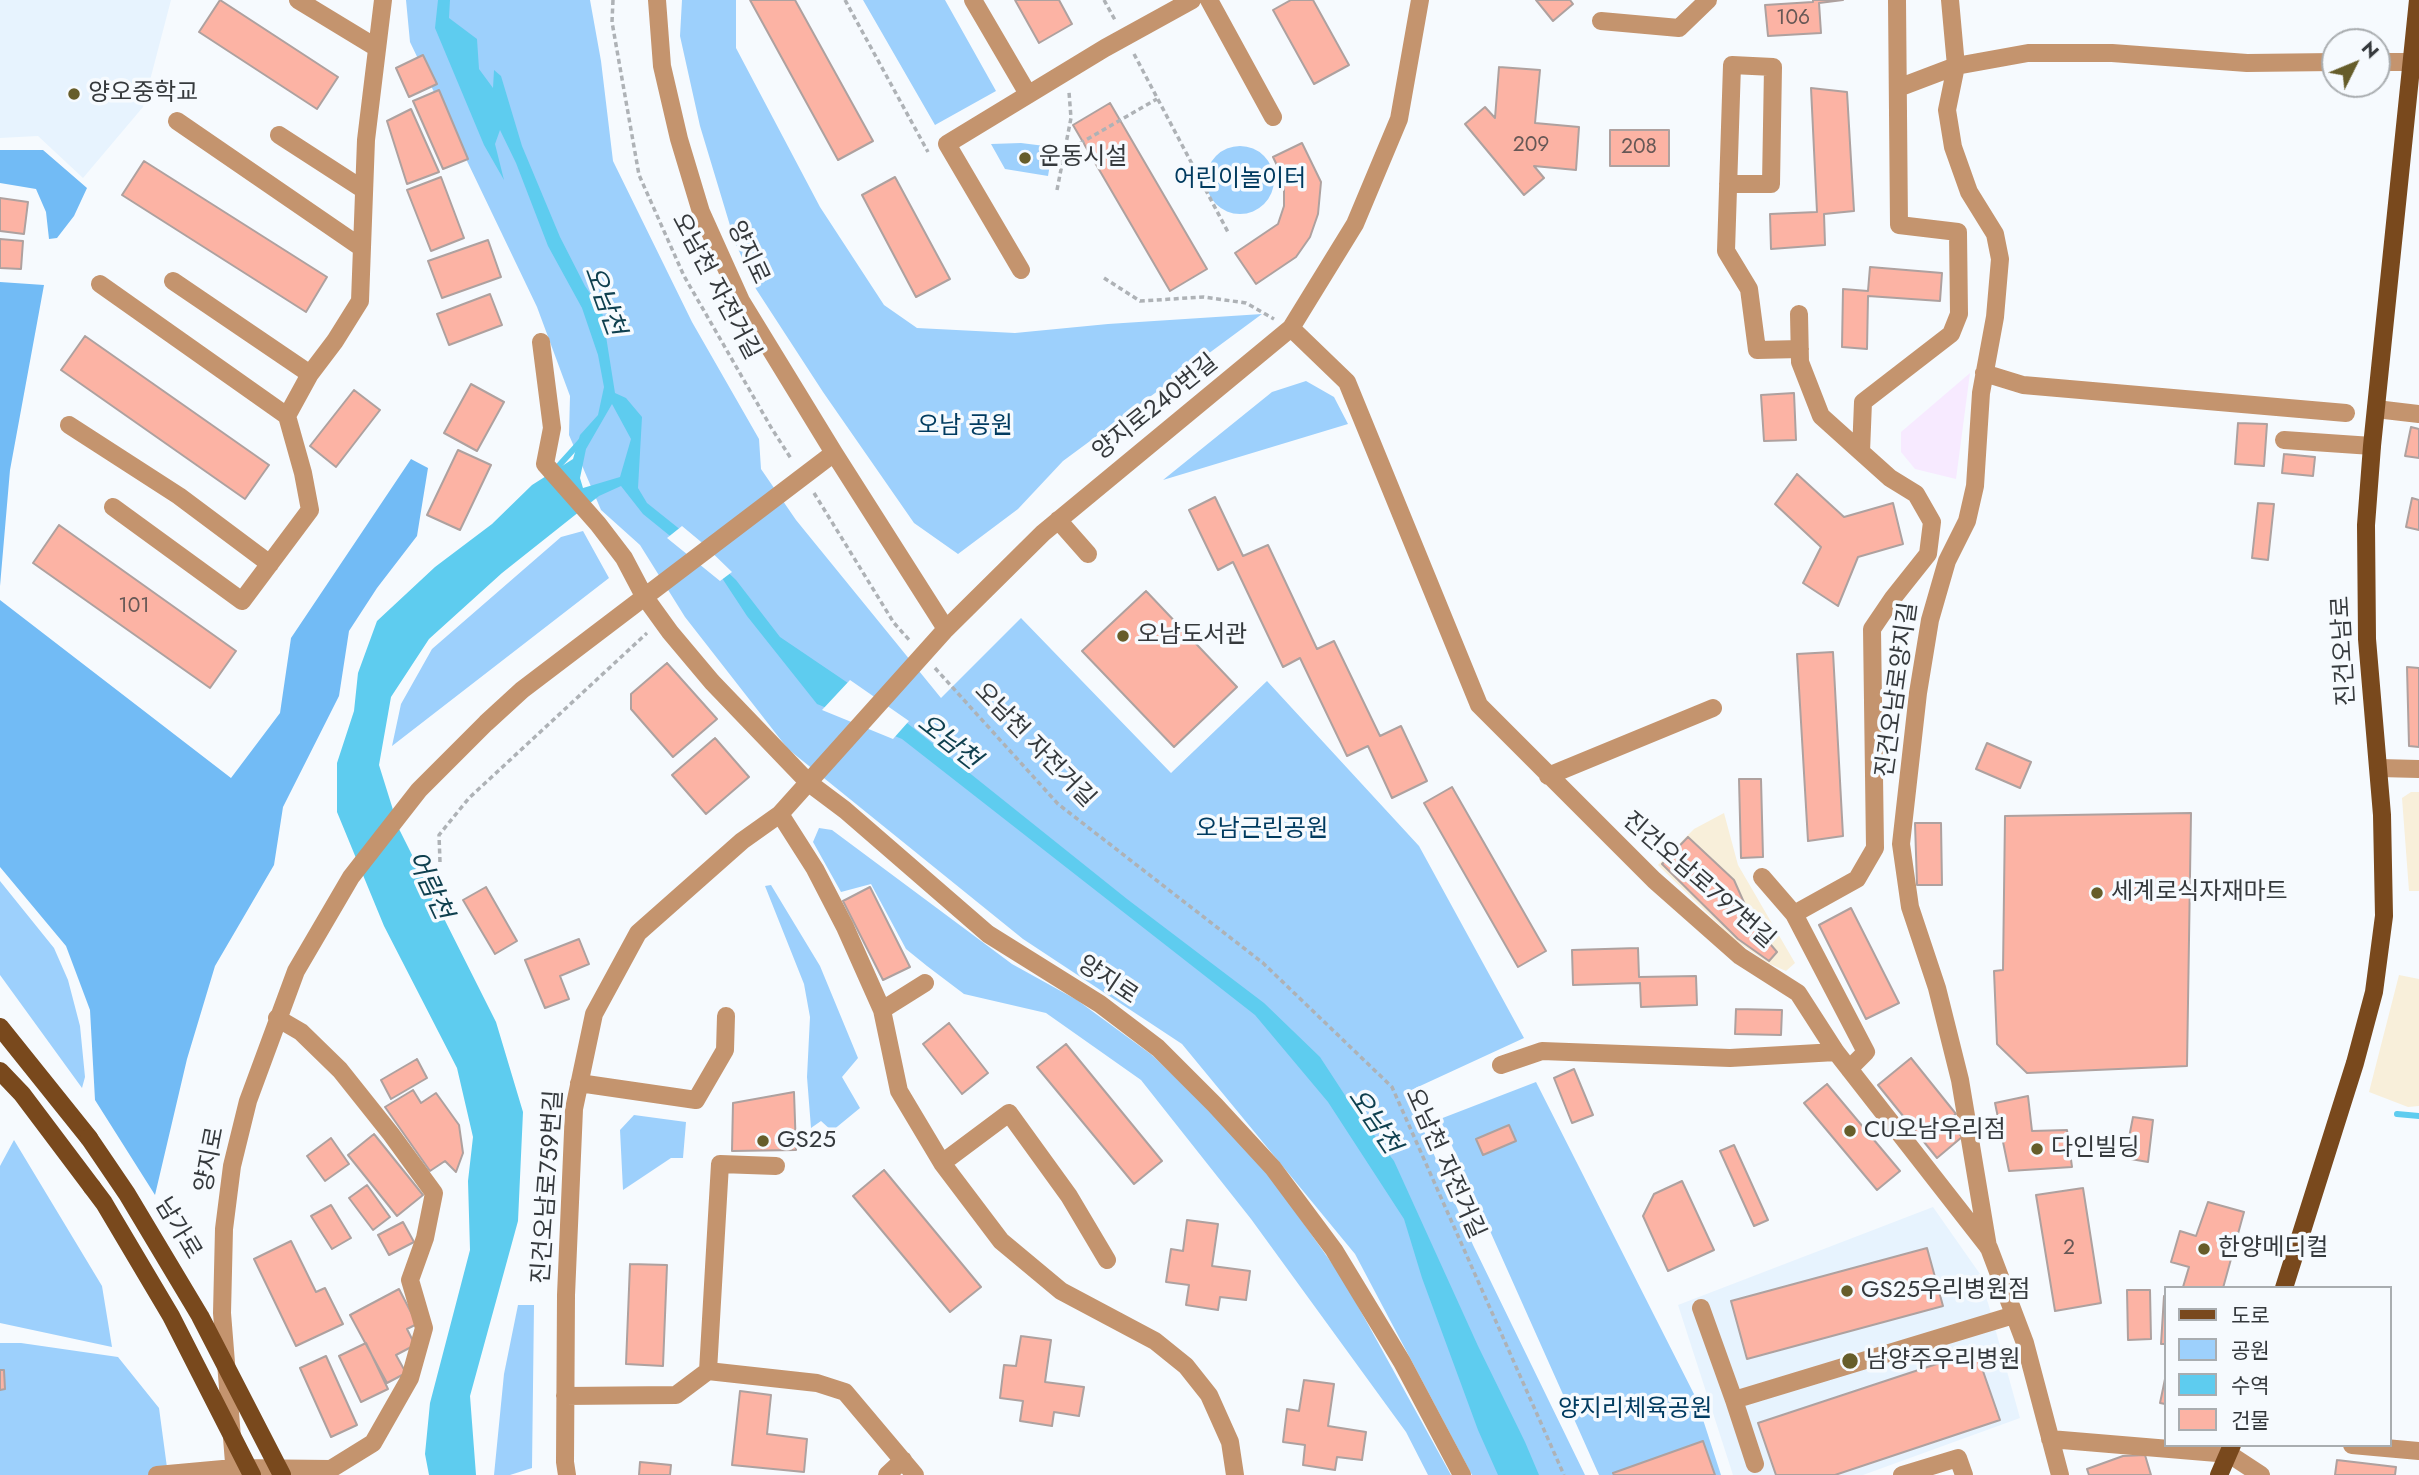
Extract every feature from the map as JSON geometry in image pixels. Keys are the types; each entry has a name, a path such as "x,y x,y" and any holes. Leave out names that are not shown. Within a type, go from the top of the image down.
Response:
{"main road":[{"name":"진건오남로","path":"2285,1286 2355,1063 2374,992 2384,916 2385,862 2367,639 2366,525 2376,409 2415,84 2412,62 2418,0"},
{"name":"남가로","path":"0,1027 89,1138 127,1194 200,1316 282,1475"},
{"name":"남가로","path":"0,1071 22,1094 92,1187 171,1316 252,1475"},
{"path":"2219,1475 2231,1450"}],"street":[{"path":"298,0 377,48"},
{"path":"287,416 310,374 360,301 366,140 383,0"},
{"name":"양지로","path":"657,0 662,66 679,139 701,212 741,300 834,453"},
{"path":"973,0 1028,93"},
{"path":"1021,270 947,144 1028,93 1192,0"},
{"path":"1209,0 1273,117"},
{"name":"양지로240번길","path":"946,629 1058,520 1291,328 1354,223 1399,119 1420,0"},
{"path":"1601,22 1679,28 1708,0"},
{"path":"1861,452 1863,402 1951,334 1959,314 1958,232 1899,225 1897,0"},
{"name":"진건오남로양지길","path":"1950,0 1956,66 1947,110 1953,147 1969,192 1995,234 2000,259 1995,317 1981,393 1975,486 1968,521 1947,561 1930,620 1918,693 1901,844 1910,907 1937,988 1960,1080 1989,1248"},
{"path":"1898,88 1956,66 2028,53 2112,53 2247,63 2321,62"},
{"path":"2391,62 2412,62"},
{"path":"1728,184 1771,184 1773,67 1732,65 1728,184 1726,251 1749,289 1757,349 1800,349"},
{"path":"177,121 362,248"},
{"path":"279,135 364,190"},
{"path":"173,281 310,374"},
{"path":"100,284 287,416 310,510 242,601 113,507"},
{"path":"1794,914 1857,879 1875,848 1872,629 1928,554 1931,522 1916,494 1890,478 1821,416 1800,362 1799,314"},
{"name":"진건오남로797번길","path":"1291,328 1347,382 1479,705 1654,880 1740,956 1798,993 1836,1052 1989,1248 2025,1343 2060,1475"},
{"name":"양지로","path":"541,342 552,428 545,464 598,524 624,558 644,596 712,682 809,783 845,810 988,934 1100,1004 1158,1048 1215,1105 1273,1168 1334,1250 1402,1362 1462,1475"},
{"path":"1984,373 2023,385 2346,413"},
{"path":"2376,409 2419,414"},
{"path":"69,425 179,496 270,564"},
{"path":"2284,440 2372,446"},
{"path":"644,596 834,453 946,629 920,658"},
{"path":"1058,520 1088,554"},
{"name":"양지로","path":"235,1471 222,1313 224,1229 232,1166 245,1114 277,1018 296,971 351,877 419,790 522,691 644,596"},
{"name":"진건오남로759번길","path":"567,1475 566,1295 574,1109 594,1014 638,933 742,841 780,814 920,658"},
{"path":"1548,776 1713,708"},
{"path":"2379,768 2419,769"},
{"path":"780,814 816,869 834,904 882,1010 899,1091 942,1163 1001,1241 1061,1291 1155,1341 1186,1366 1209,1395 1230,1442 1235,1475"},
{"path":"1762,877 1794,914 1866,1052 1849,1069"},
{"path":"882,1010 925,983"},
{"path":"579,1083 696,1100 725,1050 726,1016"},
{"path":"157,1475 331,1469 373,1443 410,1378 424,1328 410,1280 425,1238 434,1193 340,1070 302,1032 277,1018"},
{"path":"1501,1065 1542,1051 1730,1058 1836,1052"},
{"path":"942,1163 1009,1113 1069,1196 1107,1260"},
{"path":"708,1371 720,1164 776,1166"},
{"path":"1701,1308 1755,1464"},
{"path":"1734,1401 2014,1315"},
{"path":"565,1396 676,1395 708,1371 817,1383 845,1392 915,1475"},
{"path":"2050,1439 2164,1446"},
{"path":"2182,1447 2231,1450 2261,1475"},
{"path":"2374,1447 2419,1451"},
{"path":"1902,1475 1958,1458 1964,1475"},
{"path":"887,1475 903,1461"}],"path":[{"name":"오남천 자전거길","path":"613,0 612,22 639,176 684,275 772,429 797,482 920,658 1058,804 1263,964 1392,1087 1564,1475"},
{"path":"845,0 929,153 947,144"},
{"path":"1104,0 1229,234"},
{"path":"1058,190 1071,118 1068,70"},
{"path":"1065,152 1157,99"},
{"path":"1104,278 1140,301 1204,296 1246,303 1291,328"},
{"path":"440,862 439,835 469,798 661,619"}],"shaded area":[{"name":"양오중학교","path":"0,0 171,0 143,107 83,178 38,136 0,138"},
{"path":"0,150 43,150 87,188 74,216 57,238 49,239 46,212 36,189 0,183"},
{"path":"0,282 44,285 10,470 0,586"},
{"path":"1970,373 1956,479 1915,469 1901,452 1901,432"},
{"path":"411,459 428,468 417,536 377,588 349,631 339,696 283,807 274,865 215,966 187,1059 155,1195 95,1100 90,1010 66,946 0,867 0,600 231,778 280,713 291,638"},
{"path":"2411,792 2419,792 2419,891 2409,891 2402,798"},
{"path":"1724,813 1738,865 1795,963 1786,971 1770,964 1736,941 1658,865 1694,829"},
{"path":"2399,975 2419,979 2419,1106 2408,1107 2369,1092"},
{"name":"남양주우리병원","path":"1933,1207 1980,1274 2020,1418 1863,1475 1733,1475 1678,1305"}],"green space":[{"name":"오남근린공원","path":"406,0 590,0 601,61 613,161 692,322 759,439 761,469 796,520 941,698 1021,618 1171,773 1267,681 1419,846 1524,1038 1407,1092 1473,1245 1585,1475 1472,1475 1355,1254 1182,1044 1023,939 788,749 685,617 640,545 601,510 569,435 570,396 537,307 410,42"},
{"name":"오남 공원","path":"682,0 736,0 736,48 820,207 884,305 917,328 1015,333 1262,314 1063,461 1018,509 958,554 914,523 823,392 756,289 735,242 700,126 680,36"},
{"path":"863,0 945,0 996,91 935,125"},
{"name":"운동시설","path":"1021,143 1053,147 1048,176 1005,169 991,144"},
{"name":"어린이놀이터","path":"1247,146 1268,161 1274,173 1272,193 1264,204 1247,214 1233,214 1216,204 1208,193 1206,173 1216,156 1227,148"},
{"path":"1306,381 1334,397 1348,424 1163,480 1272,392"},
{"path":"583,531 609,578 392,746 401,704 432,649 561,537"},
{"path":"819,828 832,830 1012,964 1077,1000 1152,1055 1218,1118 1272,1179 1343,1279 1451,1475 1428,1475 1406,1432 1251,1219 1141,1080 1046,1013 964,994 927,966 906,949 871,884 841,892 813,842"},
{"path":"0,881 54,948 68,980 80,1026 85,1077 82,1088 0,975"},
{"path":"771,885 820,966 858,1058 842,1077 860,1108 832,1131 821,1121 811,1128 807,1077 810,1017 804,984 765,886"},
{"name":"양지리체육공원","path":"1536,1082 1696,1398 1721,1475 1599,1475 1440,1119"},
{"path":"634,1115 686,1122 683,1158 671,1158 623,1190 620,1130"},
{"path":"14,1140 102,1286 112,1347 0,1323 0,1166"},
{"path":"518,1305 534,1305 532,1468 510,1475 494,1475 504,1374"},
{"path":"0,1343 21,1343 118,1357 159,1408 168,1475 0,1475"}],"water":[{"path":"438,0 450,0 449,18 477,39 479,69 493,88 494,70 501,76 522,146 560,237 585,286 602,311 615,393 626,398 642,417 638,488 647,503 697,543 736,580 780,637 907,723 1127,899 1264,1003 1320,1057 1352,1106 1394,1161 1539,1475 1498,1475 1478,1430 1422,1278 1404,1219 1328,1102 1255,1015 902,739 817,704 747,616 722,578 643,514 621,486 599,496 502,573 429,639 391,697 379,765 399,829 496,1022 523,1112 518,1221 470,1396 476,1475 429,1475 425,1454 430,1403 470,1250 468,1181 473,1137 457,1068 384,926 337,812 337,763 354,711 358,673 377,621 435,567 492,524 532,485 573,459 580,435 598,415 604,387 598,355 582,308 548,246 516,163 500,130 495,144 504,180 484,145 435,28","holes":["612,404 631,439 620,477 583,488 580,478 586,449"]}],"pier":[{"path":"682,526 732,572 720,581 667,538"},
{"path":"850,680 909,721 893,739 822,710"}],"building":[{"path":"220,0 338,77 317,109 199,32"},
{"path":"750,0 795,0 873,141 838,160"},
{"path":"1015,0 1059,0 1072,24 1039,43"},
{"path":"1291,0 1313,0 1349,65 1314,84 1273,10"},
{"path":"1536,0 1570,0 1573,4 1553,21"},
{"path":"1843,0 1819,3 1821,33 1768,36 1765,5"},
{"path":"423,55 437,84 409,97 396,68"},
{"path":"1499,67 1540,70 1535,123 1579,127 1576,170 1534,166 1544,178 1524,195 1465,124 1485,107 1495,118"},
{"path":"1811,88 1847,92 1854,211 1824,214 1825,245 1771,249 1770,214 1817,212"},
{"path":"439,90 468,159 443,169 413,101"},
{"path":"1110,103 1207,269 1170,291 1073,125"},
{"path":"411,109 439,172 407,184 387,121"},
{"path":"1610,130 1669,130 1669,166 1610,166"},
{"path":"1302,143 1321,182 1318,214 1310,237 1296,257 1256,284 1235,253 1278,224 1284,206 1284,180 1273,157"},
{"path":"144,161 327,277 306,312 122,195"},
{"path":"441,177 464,238 431,251 407,190"},
{"path":"895,177 950,279 916,297 862,195"},
{"path":"0,198 28,202 24,234 0,231"},
{"path":"0,239 23,241 21,269 0,268"},
{"path":"488,240 501,277 442,298 428,261"},
{"path":"1870,267 1942,273 1940,301 1868,296 1867,349 1842,347 1843,289 1868,291"},
{"path":"490,294 502,325 449,345 437,314"},
{"path":"85,336 269,465 245,499 61,370"},
{"path":"471,384 504,402 477,451 444,433"},
{"path":"354,390 380,410 336,467 310,446"},
{"path":"1794,393 1796,440 1764,441 1761,395"},
{"path":"2238,423 2267,424 2264,466 2235,464"},
{"path":"2411,427 2419,429 2419,458 2405,456"},
{"path":"458,450 491,465 460,530 427,515"},
{"path":"2284,454 2315,457 2313,476 2282,473"},
{"path":"1797,474 1844,517 1893,503 1903,544 1858,557 1838,606 1803,583 1821,547 1775,504"},
{"path":"1215,497 1243,556 1268,545 1317,649 1334,641 1380,736 1401,726 1427,781 1392,798 1368,746 1347,756 1300,658 1283,667 1233,562 1218,570 1189,510"},
{"path":"2412,498 2419,500 2419,530 2406,527"},
{"path":"2258,503 2274,504 2268,560 2252,558"},
{"path":"59,525 236,651 210,688 33,563"},
{"path":"1146,591 1237,687 1174,747 1082,651"},
{"path":"1833,652 1843,836 1808,841 1797,654"},
{"path":"667,663 717,719 673,757 631,709 631,694"},
{"path":"2407,667 2419,668 2419,747 2409,746"},
{"path":"715,738 749,777 706,814 672,775"},
{"path":"1987,743 2031,762 2020,788 1976,769"},
{"path":"1739,779 1761,779 1763,857 1741,858"},
{"path":"1452,787 1546,951 1518,967 1424,803"},
{"name":"세계로식자재마트","path":"2191,813 2187,1066 2027,1073 1997,1044 1994,971 2003,970 2005,816"},
{"path":"1915,823 1941,823 1942,885 1917,885"},
{"path":"1688,837 1734,880 1754,925 1777,952 1769,961 1738,939 1662,864"},
{"path":"486,887 517,941 495,954 463,900"},
{"path":"870,887 910,967 883,980 843,901"},
{"path":"1851,908 1899,1003 1866,1019 1819,925"},
{"path":"579,939 589,964 560,976 569,999 545,1008 525,960"},
{"path":"1638,948 1639,977 1696,976 1697,1005 1641,1007 1640,983 1573,985 1572,950"},
{"path":"1736,1009 1782,1010 1781,1035 1735,1034"},
{"path":"949,1023 988,1073 962,1094 923,1044"},
{"path":"1066,1044 1162,1161 1134,1184 1037,1067"},
{"path":"1911,1058 1956,1114 1948,1120 1962,1137 1937,1158 1878,1085"},
{"path":"417,1059 427,1078 391,1099 381,1080"},
{"path":"1574,1069 1593,1115 1572,1123 1554,1078"},
{"path":"1827,1084 1900,1171 1877,1190 1804,1103"},
{"path":"413,1090 421,1103 436,1093 459,1125 463,1153 456,1172 445,1161 430,1171 385,1107"},
{"path":"794,1092 796,1150 732,1151 733,1103"},
{"name":"다인빌딩","path":"2028,1096 2032,1131 2067,1130 2072,1167 2009,1171 1995,1103"},
{"path":"2133,1117 2153,1120 2148,1162 2125,1158"},
{"path":"1509,1125 1516,1141 1483,1155 1476,1139"},
{"path":"374,1134 423,1195 397,1216 348,1155"},
{"path":"331,1138 349,1164 325,1181 307,1156"},
{"path":"1734,1145 1768,1220 1754,1226 1720,1151"},
{"path":"884,1170 981,1287 950,1312 853,1196"},
{"path":"1682,1181 1714,1250 1668,1271 1643,1216 1654,1194"},
{"path":"367,1185 390,1217 373,1230 349,1198"},
{"path":"2083,1188 2101,1303 2055,1311 2036,1195"},
{"name":"한양메디컬","path":"2208,1202 2244,1212 2224,1286 2183,1286 2189,1267 2171,1262 2180,1231 2196,1236"},
{"path":"331,1205 351,1238 332,1249 311,1216"},
{"path":"1187,1220 1218,1224 1212,1266 1250,1271 1246,1300 1220,1297 1218,1310 1186,1305 1189,1285 1166,1282 1171,1249 1183,1251"},
{"path":"403,1222 414,1242 389,1255 378,1235"},
{"path":"291,1241 316,1292 325,1288 343,1324 296,1346 254,1259"},
{"path":"1927,1248 1943,1306 1747,1359 1731,1301"},
{"path":"630,1264 667,1265 663,1366 626,1364"},
{"path":"399,1289 417,1324 407,1329 415,1345 396,1355 406,1373 387,1383 350,1315"},
{"path":"2127,1290 2150,1290 2151,1339 2128,1340"},
{"path":"2164,1296 2164,1344 2161,1344"},
{"path":"1021,1336 1051,1340 1045,1382 1084,1387 1079,1416 1054,1412 1052,1426 1020,1421 1023,1401 1000,1398 1004,1365 1016,1366"},
{"path":"366,1343 388,1389 361,1402 339,1356"},
{"path":"1976,1351 2000,1420 1835,1475 1776,1475 1758,1423"},
{"path":"326,1356 357,1425 331,1437 300,1368"},
{"path":"0,1370 4,1370 5,1389 0,1390"},
{"path":"1304,1380 1334,1384 1328,1426 1366,1432 1362,1460 1337,1457 1335,1470 1303,1465 1305,1445 1283,1442 1287,1409 1299,1411"},
{"path":"2164,1384 2164,1404 2160,1403"},
{"path":"740,1391 771,1395 767,1434 807,1439 804,1472 732,1465"},
{"path":"1703,1441 1715,1475 1613,1473"},
{"path":"2145,1455 2151,1475 2089,1475 2087,1469 2123,1456"},
{"path":"2337,1460 2396,1467 2395,1475 2335,1475"},
{"path":"640,1462 671,1465 670,1475 639,1475"}],"waterway":[{"name":"어람천","path":"554,471 582,440"},
{"path":"2397,1114 2419,1116"}],"place":[{"name":"양오중학교","path":"74,94"},
{"name":"운동시설","path":"1025,158"},
{"name":"오남도서관","path":"1123,636"},
{"name":"세계로식자재마트","path":"2097,893"},
{"name":"CU오남우리점","path":"1850,1131"},
{"name":"GS25","path":"763,1141"},
{"name":"다인빌딩","path":"2037,1149"},
{"name":"한양메디컬","path":"2204,1249"},
{"name":"GS25우리병원점","path":"1847,1291"},
{"name":"남양주우리병원","path":"1850,1361"}],"water label":[{"name":"오남천","path":"603,301"},
{"name":"오남천","path":"948,743"},
{"name":"오남천","path":"1373,1122"}]}
